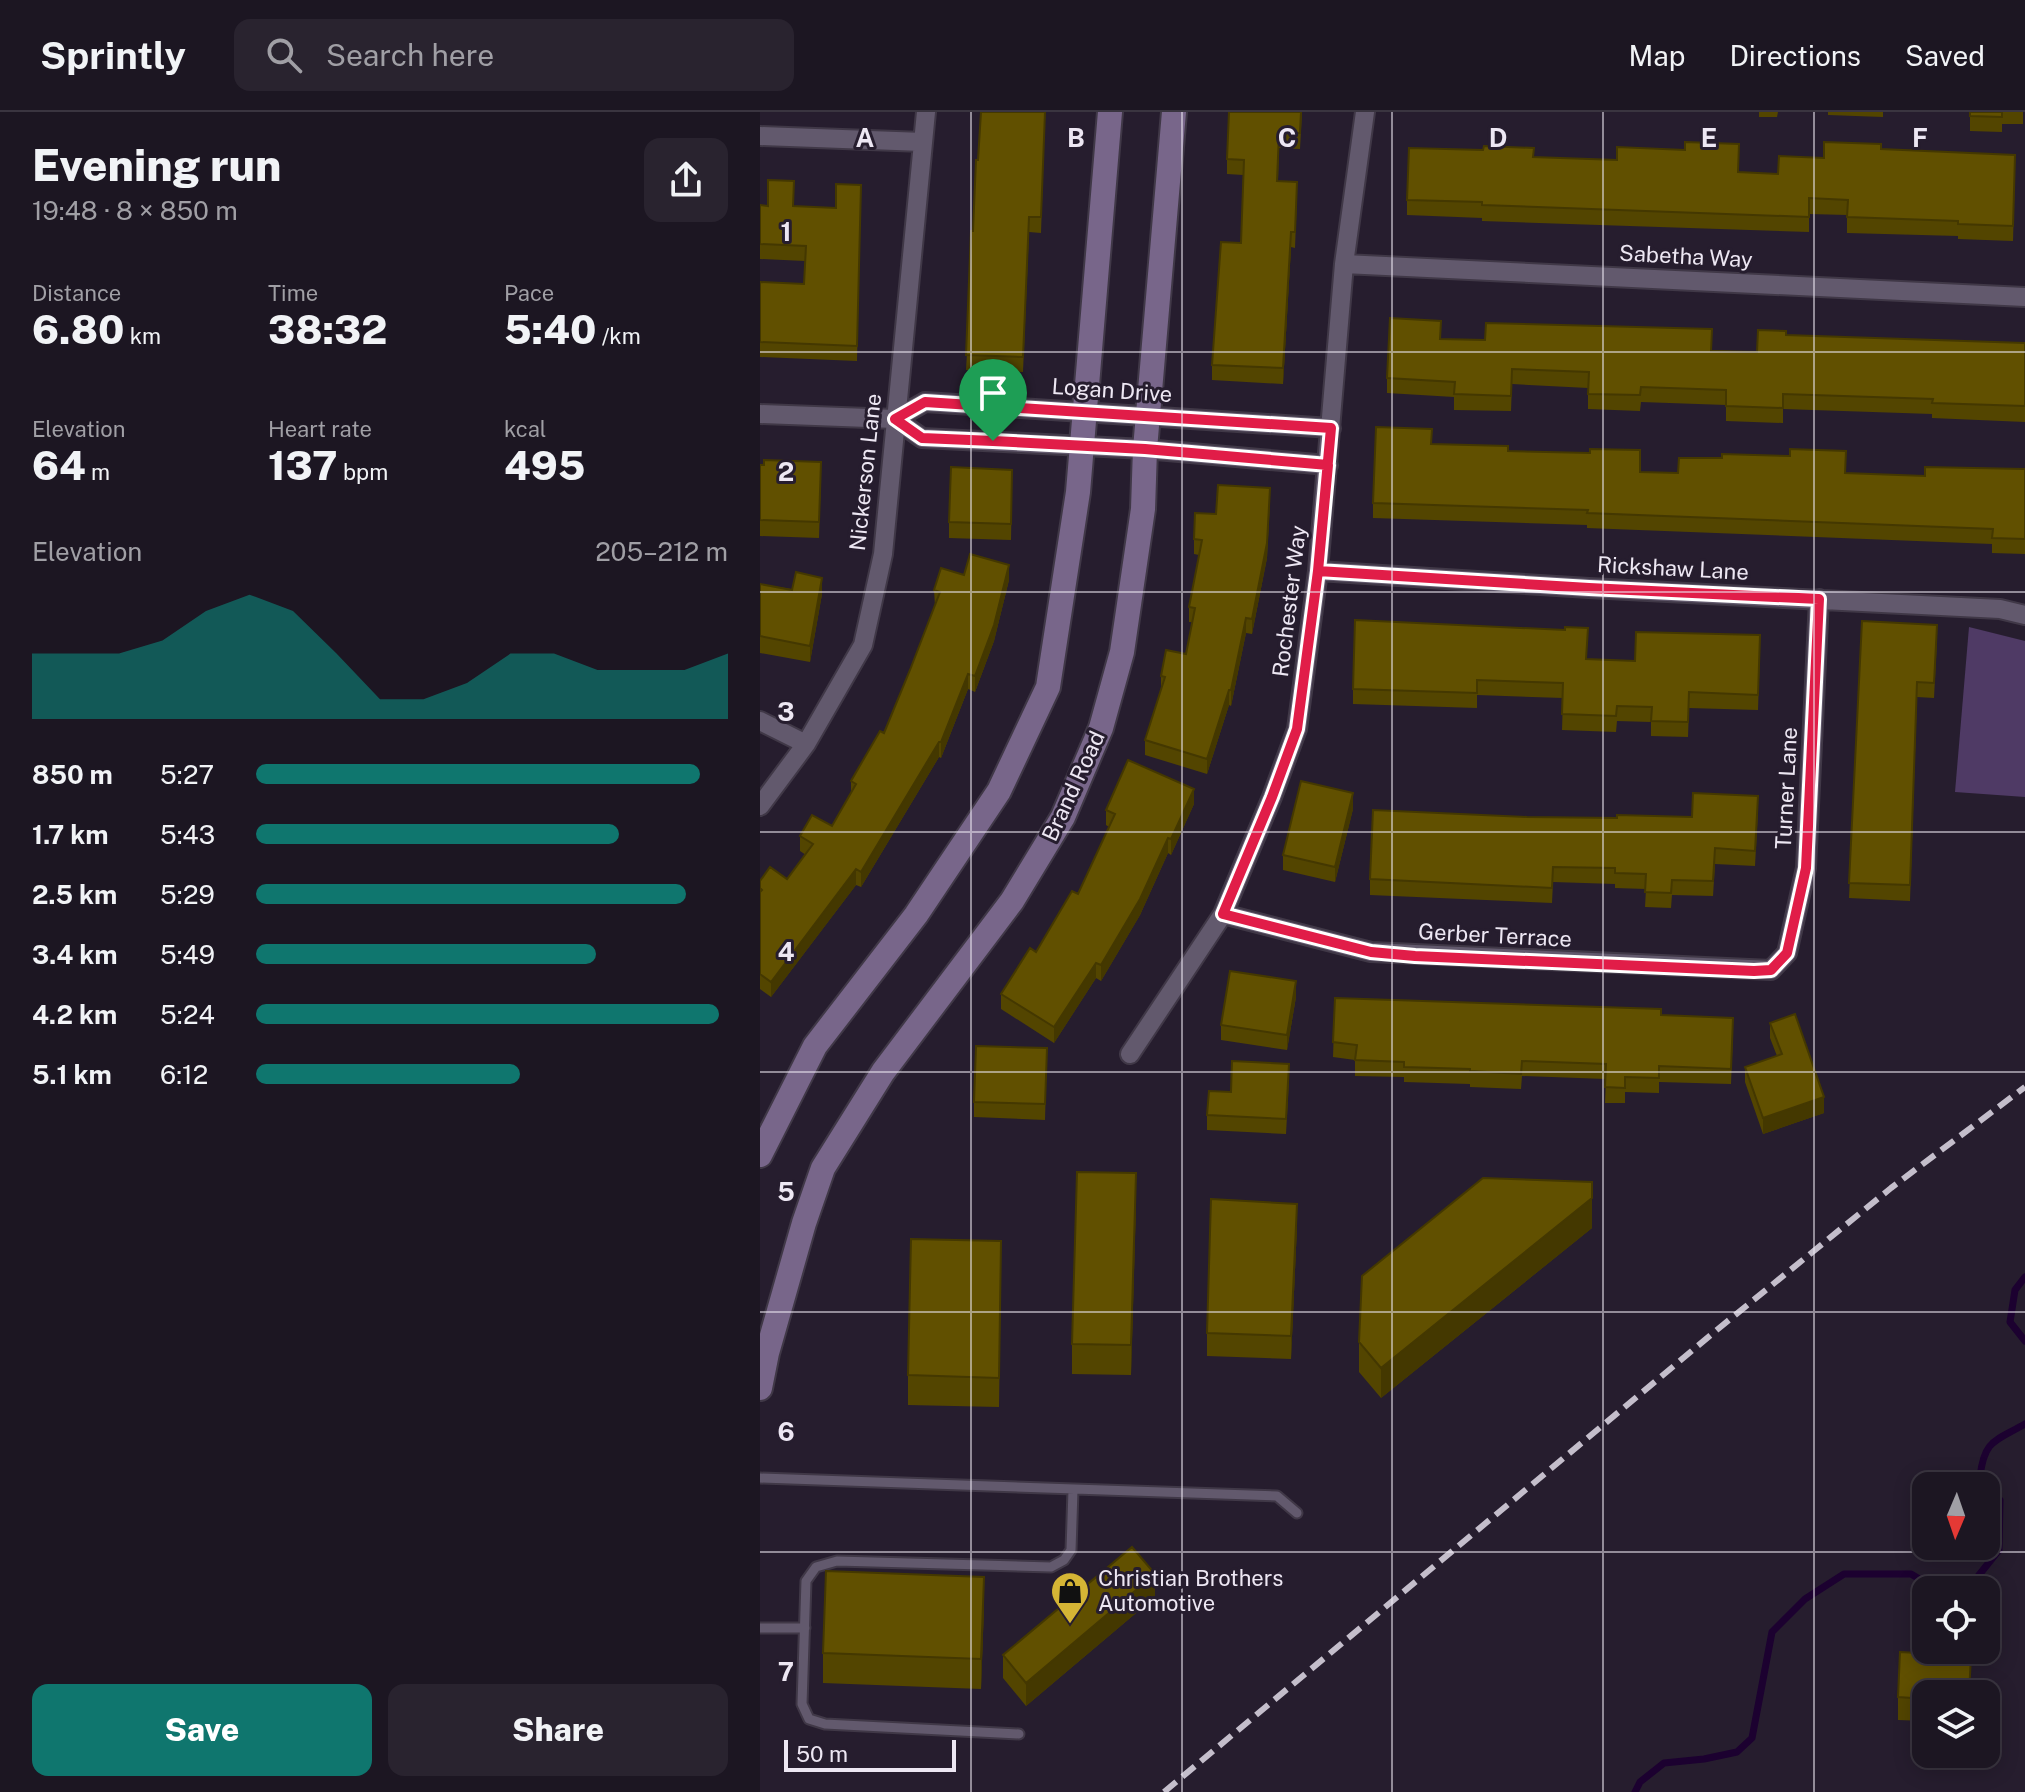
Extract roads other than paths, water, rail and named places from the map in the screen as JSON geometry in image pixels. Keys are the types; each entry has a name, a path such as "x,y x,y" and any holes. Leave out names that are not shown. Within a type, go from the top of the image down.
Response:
{"main road":[{"path":"760,1155 815,1046 916,915 999,791 1048,687 1078,492 1110,112"},
{"name":"Brand Road","path":"760,1388 767,1353 823,1168 883,1072 1012,901 1063,817 1101,728 1122,652 1143,509 1145,449 1174,112"}],"street":[{"name":"Nickerson Lane","path":"760,806 806,744 863,645 883,554 926,112"},
{"name":"Rochester Way","path":"1130,1054 1223,914 1297,729 1318,571 1344,264 1365,112"},
{"path":"760,136 923,142"},
{"name":"Sabetha Way","path":"1344,264 2025,297"},
{"name":"Logan Drive","path":"760,414 895,419 925,402 1331,428"},
{"name":"Logan Drive","path":"895,419 922,438 1145,449 1328,465"},
{"name":"Rickshaw Lane","path":"1318,571 2000,609 2025,615"},
{"name":"Turner Lane","path":"1771,970 1787,953 1806,868 1819,599"},
{"path":"760,721 806,744"},
{"name":"Gerber Terrace","path":"1223,914 1371,952 1771,970"}],"lane":[{"path":"760,1478 1277,1496 1297,1513"},
{"path":"1019,1734 825,1724 809,1719 802,1704 806,1581 816,1567 837,1561 1051,1567 1064,1560 1071,1550 1073,1490"},
{"path":"760,1628 805,1628"}],"waterway":[{"path":"2025,1277 2015,1290 2010,1322 2025,1341"},
{"path":"1978,1576 1999,1550 2000,1500 1980,1477 1984,1456 1999,1438 2025,1424"},
{"path":"1635,1792 1640,1782 1664,1763 1737,1752 1752,1738 1772,1632 1805,1599 1844,1574 1914,1576"}],"railway":[{"path":"1164,1792 1718,1329 1891,1188 2025,1087"}],"place":[{"name":"Christian Brothers Automotive","path":"1070,1625"}]}
